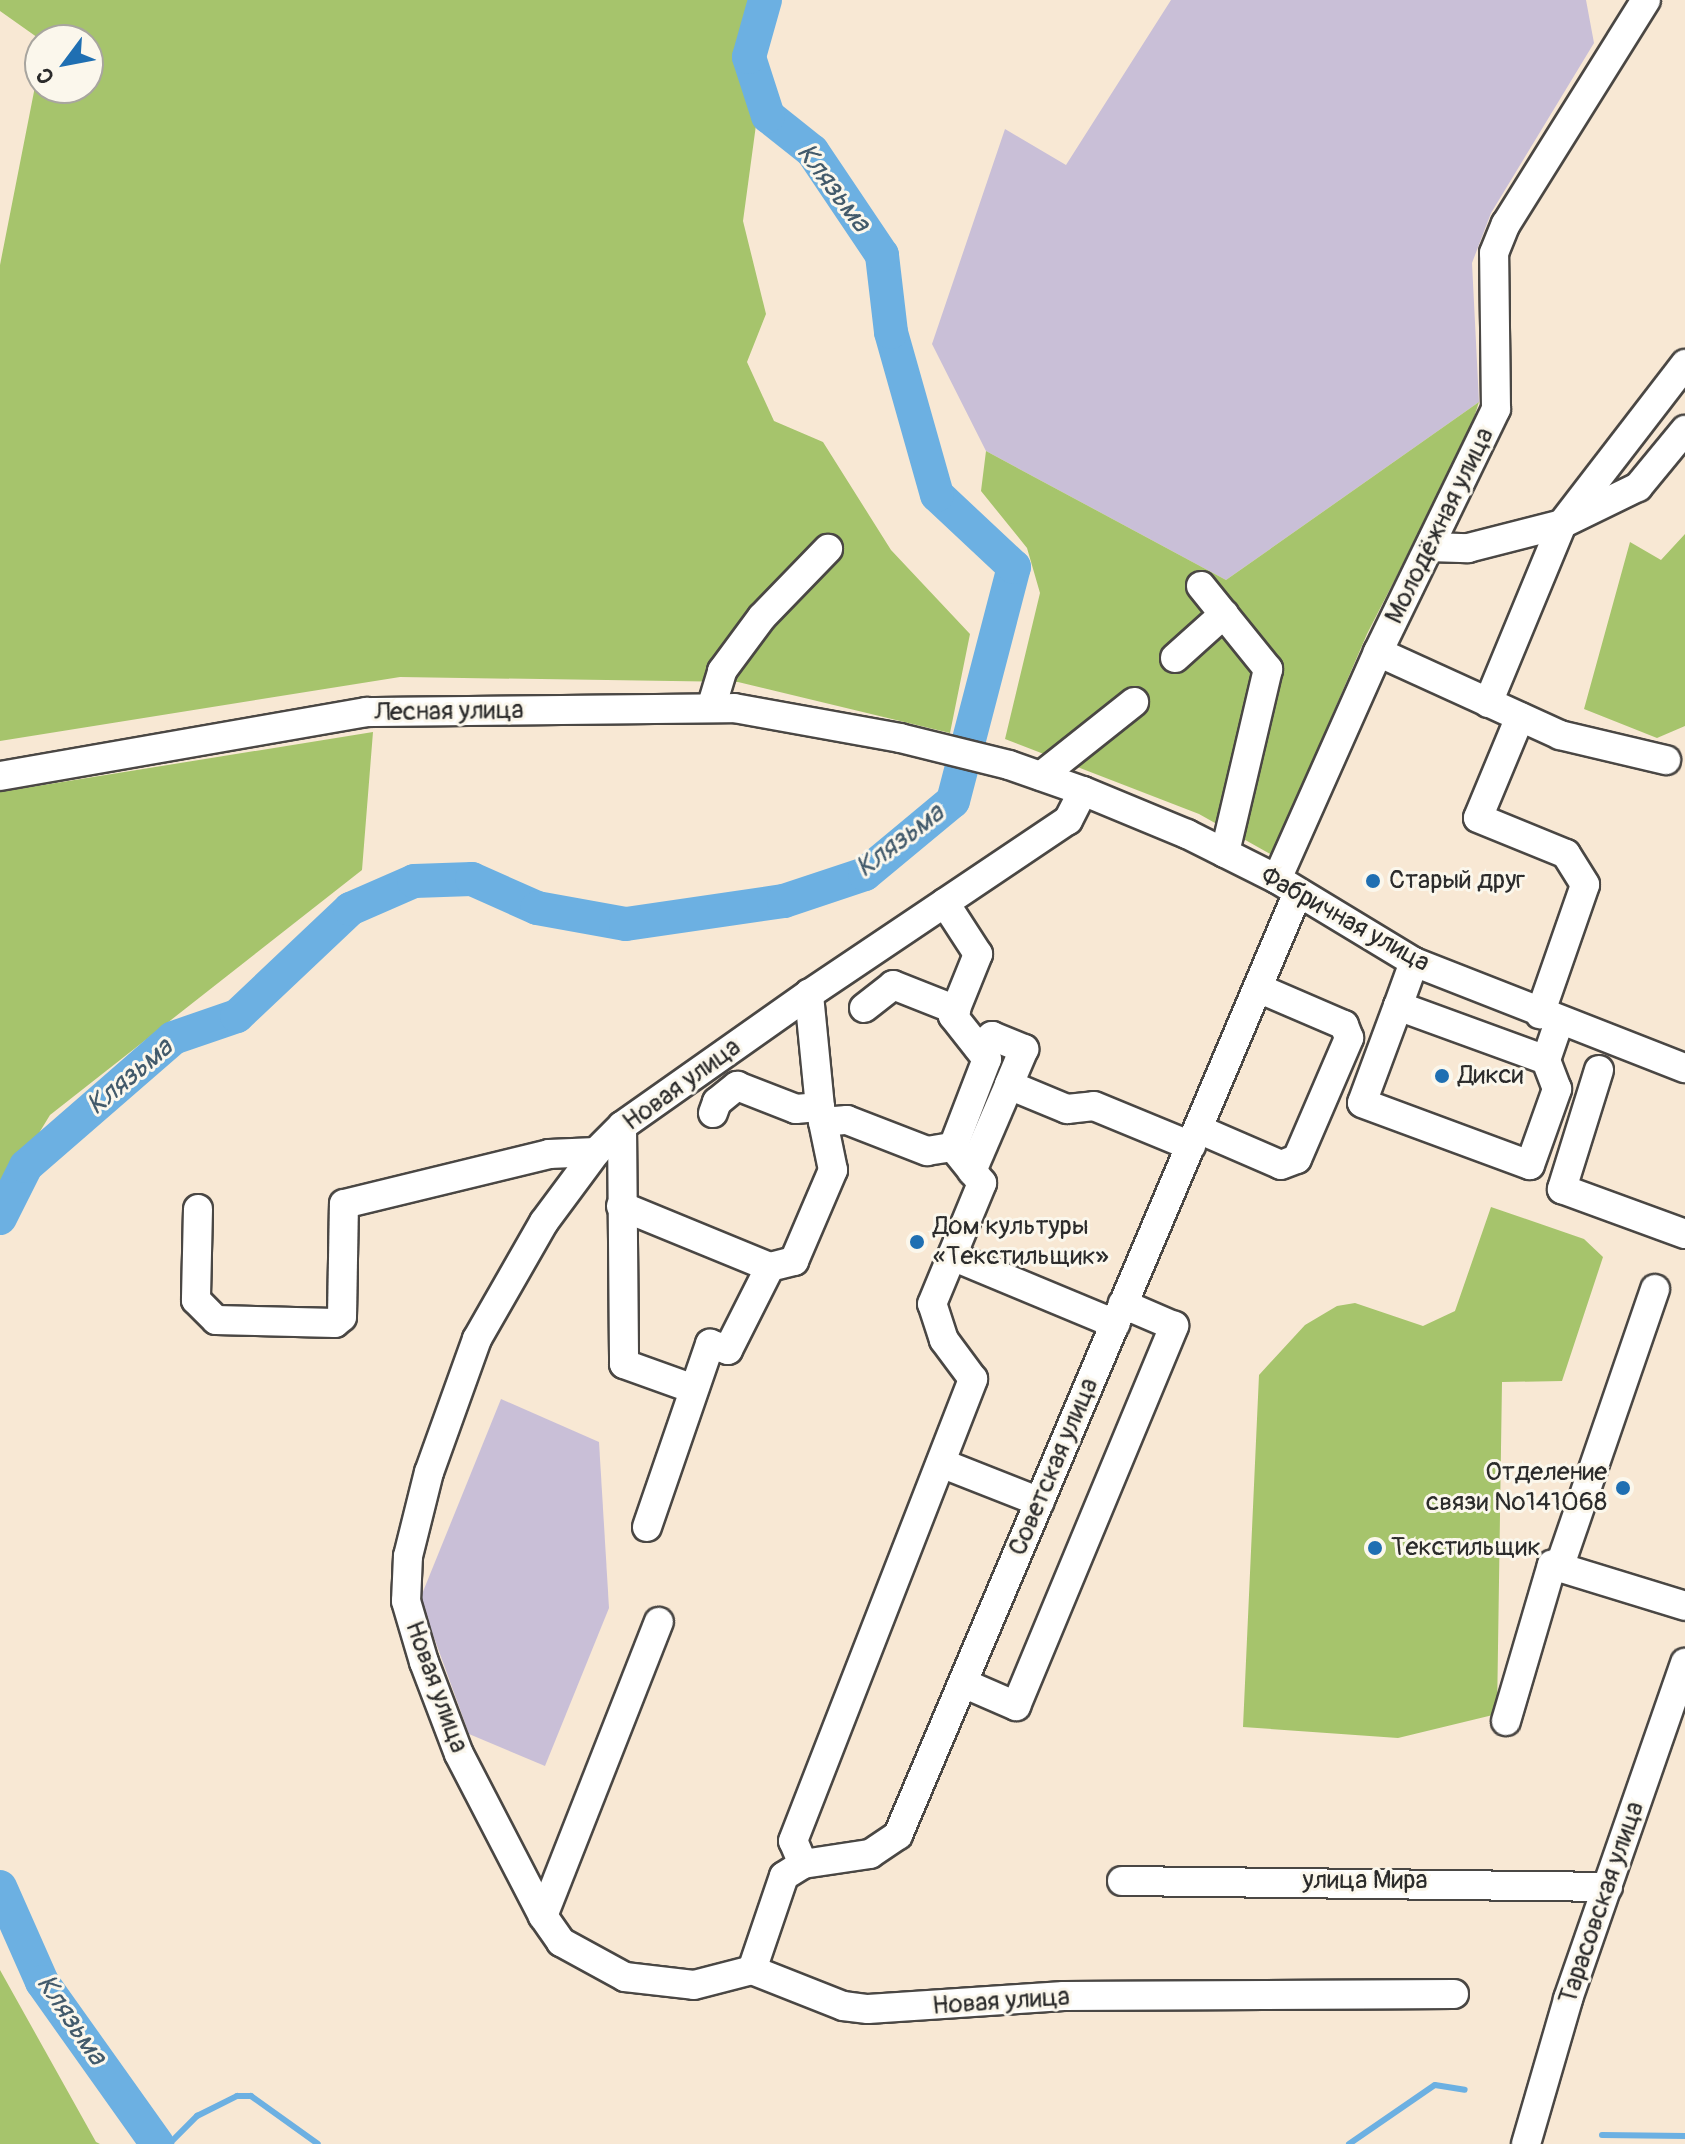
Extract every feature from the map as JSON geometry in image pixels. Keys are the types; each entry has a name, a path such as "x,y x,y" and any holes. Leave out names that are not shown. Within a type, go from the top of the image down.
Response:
{"street":[{"name":"Молодёжная улица","path":"1287,886 1378,652 1496,409 1494,253 1506,224 1646,0"},
{"path":"1488,703 1562,524 1685,364"},
{"path":"1430,547 1468,548 1562,524 1638,487 1685,430"},
{"path":"711,708 722,671 762,617 828,549"},
{"path":"1201,586 1268,669 1225,853"},
{"path":"1175,658 1224,614"},
{"path":"1378,652 1560,735 1666,760"},
{"path":"1041,776 1134,702"},
{"name":"Лесная улица","path":"0,776 366,712 711,708 734,708 900,738 1009,765"},
{"path":"1520,717 1478,818 1566,854 1585,885 1550,1018 1546,1060 1557,1089 1530,1165"},
{"name":"Фабричная улица","path":"1009,765 1083,791 1225,853 1414,962 1550,1018 1685,1068"},
{"name":"Новая улица","path":"1083,791 1068,820 809,994 622,1126 596,1152 544,1222 477,1339 429,1472 408,1556 406,1601 459,1754 543,1916 561,1942 625,1977 694,1985 752,1970 843,2006 868,2009 1078,1996 1454,1994"},
{"name":"Советская улица","path":"803,1864 870,1854 898,1835 1258,988 1287,886"},
{"path":"945,903 978,954 953,1016 987,1059 953,1147"},
{"path":"1414,962 1362,1103 1530,1165 1562,1189 1685,1234"},
{"path":"864,1008 893,985 956,1010"},
{"path":"1009,1085 1067,1109 1094,1106 1281,1165 1297,1159 1349,1038 1344,1025 1258,988"},
{"path":"621,1206 770,1267 794,1261 833,1170 822,1115 809,994"},
{"path":"1398,1006 1546,1060"},
{"path":"972,1171 1024,1049 992,1036 978,1047"},
{"path":"1562,1189 1599,1070"},
{"path":"713,1113 717,1102 737,1086 796,1109 847,1120 927,1151 953,1147"},
{"path":"622,1126 624,1364 694,1389"},
{"path":"752,1970 784,1876 803,1864 793,1841 973,1379 944,1340 932,1304 982,1183 953,1147"},
{"path":"198,1209 196,1300 216,1320 335,1323 342,1317 344,1204 549,1154 596,1152"},
{"path":"952,1256 1119,1314 1174,1326 1016,1706 963,1683"},
{"path":"647,1527 710,1344 728,1350 770,1267"},
{"path":"1559,1568 1655,1289"},
{"path":"941,1463 1040,1502"},
{"path":"1506,1721 1552,1565 1685,1606"},
{"path":"543,1916 659,1622"},
{"name":"Тарасовская улица","path":"1526,2144 1568,1999 1685,1663"},
{"name":"улица Мира","path":"1122,1881 1608,1887"}],"shaded area":[{"path":"1171,0 1586,0 1594,43 1491,213 1472,263 1479,402 1226,580 986,451 932,344 1005,129 1066,165"},
{"path":"501,1399 599,1442 609,1608 545,1766 469,1734 420,1599"}],"green space":[{"path":"0,0 748,0 734,58 756,125 743,221 766,314 747,362 774,421 823,442 891,550 970,634 950,733 738,682 400,677 0,741 0,265 32,104 104,104 104,24 24,24 24,28 0,11"},
{"path":"1479,402 1468,436 1367,634 1272,855 1199,814 1005,739 1040,593 1027,548 981,491 986,451 1226,580"},
{"path":"1685,534 1685,726 1657,738 1584,709 1630,542 1661,560"},
{"path":"373,732 362,870 50,1115 0,1197 0,792"},
{"name":"Текстильщик","path":"1491,1207 1584,1239 1603,1257 1562,1381 1502,1382 1497,1714 1398,1738 1243,1727 1259,1375 1305,1325 1337,1306 1355,1303 1423,1326 1455,1311"},
{"path":"0,1970 96,2142 100,2144 0,2144"}],"waterway":[{"name":"Клязьма","path":"0,1218 26,1166 173,1038 237,1016 350,909 414,881 472,879 537,908 626,924 784,901 865,874 953,801 1014,567 937,495 891,332 882,255 812,151 768,116 749,57 765,0"},
{"name":"Клязьма","path":"0,1887 42,1982 157,2144"},
{"path":"1349,2144 1435,2085 1465,2090"},
{"path":"169,2144 197,2116 237,2096 251,2096 318,2144"},
{"path":"1602,2135 1685,2136"}],"place":[{"name":"Старый друг","path":"1373,881"},
{"name":"Дикси","path":"1442,1076"},
{"name":"Дом культуры «Текстильщик»","path":"917,1242"},
{"name":"Отделение связи №141068","path":"1623,1488"},
{"name":"Текстильщик","path":"1375,1548"}]}
